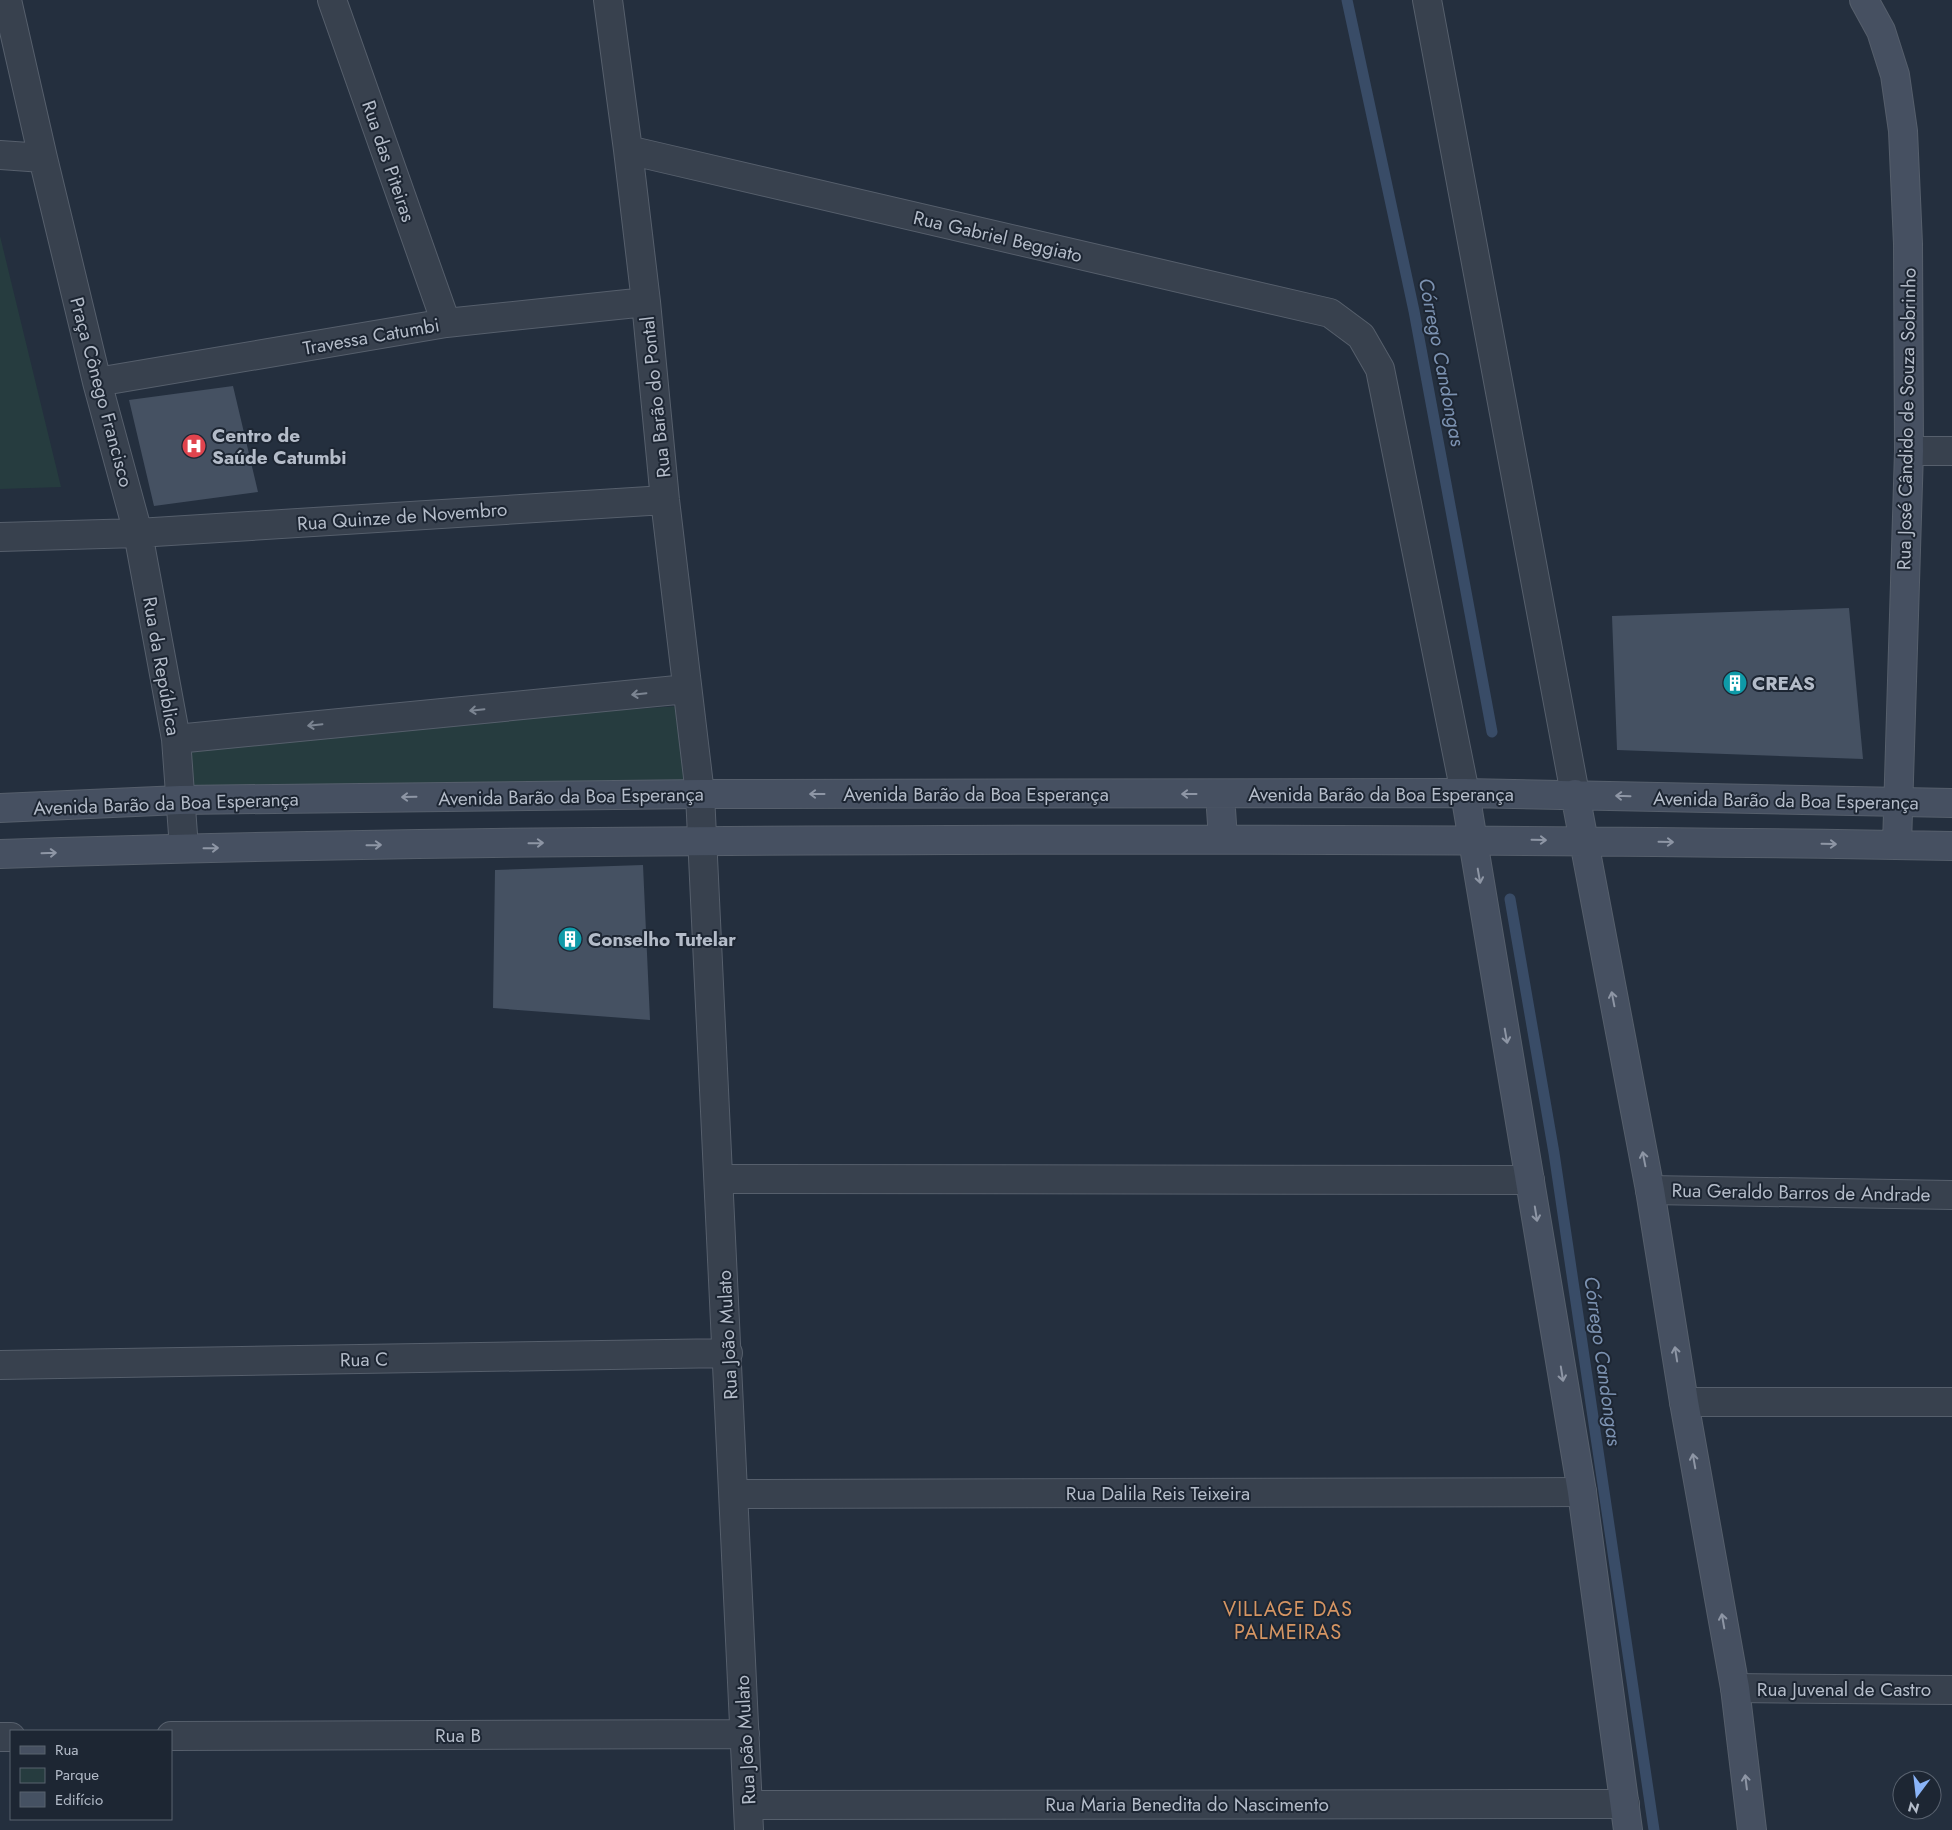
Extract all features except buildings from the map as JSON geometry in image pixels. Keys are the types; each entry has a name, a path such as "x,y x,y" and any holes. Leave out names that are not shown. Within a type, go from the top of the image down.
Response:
{"main road":[{"name":"Rua José Cândido de Souza Sobrinho","path":"1864,0 1882,31 1895,75 1903,131 1908,244 1909,451 1896,845"},
{"name":"Avenida Barão da Boa Esperança","path":"0,808 180,800 700,794 1465,793 1952,803"},
{"path":"1465,793 1582,1492 1627,1817"},
{"path":"1220,794 1223,839"},
{"path":"1575,794 1582,841 1650,1190 1684,1402 1735,1688 1752,1830"},
{"path":"0,854 184,848 702,841 1472,839 1952,846"}],"street":[{"path":"0,155 43,158 7,0"},
{"name":"Rua das Piteiras","path":"332,0 446,323"},
{"name":"Rua Barão do Pontal","path":"608,0 646,302 665,500 700,794 702,841"},
{"path":"1427,0 1575,794"},
{"name":"Rua Gabriel Beggiato","path":"628,150 1330,313 1361,336 1380,369 1465,793"},
{"name":"Praça Cônego Francisco","path":"43,158 98,382 138,533"},
{"name":"Travessa Catumbi","path":"98,382 446,323 646,302"},
{"path":"1909,451 1952,451"},
{"name":"Rua Quinze de Novembro","path":"138,533 665,500"},
{"path":"0,537 138,533"},
{"name":"Rua da República","path":"138,533 176,739 184,848"},
{"path":"176,739 687,689"},
{"name":"Rua João Mulato","path":"702,841 720,1179 749,1817"},
{"path":"720,1179 1530,1180"},
{"name":"Rua Geraldo Barros de Andrade","path":"1650,1190 1952,1194"},
{"name":"Rua C","path":"0,1365 728,1353"},
{"path":"1684,1402 1952,1402"},
{"name":"Rua Dalila Reis Teixeira","path":"734,1494 1582,1492"},
{"name":"Rua Juvenal de Castro","path":"1735,1688 1952,1690"},
{"name":"Rua B","path":"172,1736 745,1734"},
{"name":"Rua Maria Benedita do Nascimento","path":"749,1817 1627,1817"}],"green space":[{"path":"0,236 61,487 0,489"},
{"path":"679,706 690,789 182,793 179,740"}],"waterway":[{"name":"Córrego Candongas","path":"1347,0 1414,311 1492,732"},
{"name":"Córrego Candongas","path":"1510,899 1554,1153 1654,1830"}],"place":[{"name":"Centro de Saúde Catumbi","path":"194,446"},
{"name":"CREAS","path":"1735,683"},
{"name":"Conselho Tutelar","path":"570,939"}],"district":[{"name":"VILLAGE DAS PALMEIRAS","path":"1288,1620"}]}
